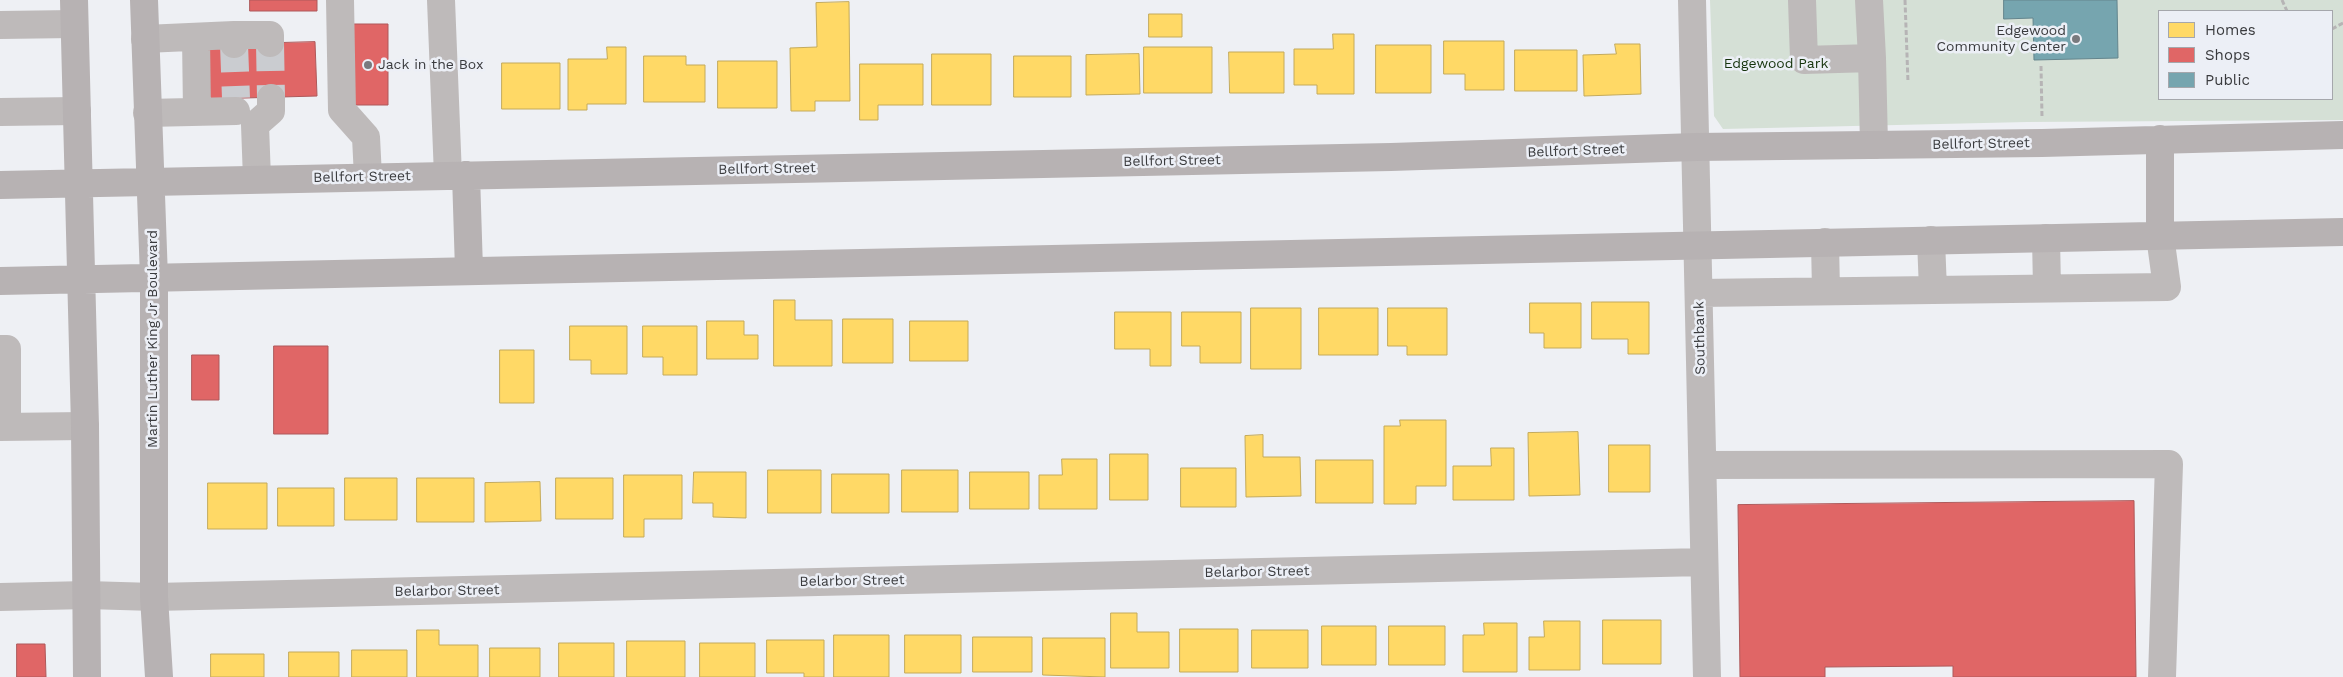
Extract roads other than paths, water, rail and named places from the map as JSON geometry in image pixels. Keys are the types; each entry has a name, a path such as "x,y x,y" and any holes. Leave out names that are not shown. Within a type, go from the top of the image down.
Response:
{"main road":[{"name":"Martin Luther King Jr Boulevard","path":"144,0 154,278 154,597 159,677"},
{"path":"74,12 85,426 87,677"},
{"name":"Bellfort Street","path":"0,185 1381,157 1696,147 2042,143 2343,135"},
{"path":"2160,139 2160,236"},
{"path":"457,175 469,270"},
{"path":"0,281 2343,232"}],"street":[{"path":"340,0 342,110 366,137 368,177"},
{"path":"441,0 457,175"},
{"name":"Southbank","path":"1692,0 1707,677"},
{"path":"1802,0 1804,60 1872,58"},
{"path":"1869,0 1874,145"},
{"path":"0,25 74,12"},
{"path":"145,39 196,37 234,40 270,35 270,44"},
{"path":"196,37 197,112"},
{"path":"147,113 271,111 271,98"},
{"path":"0,112 77,111"},
{"path":"242,112 257,179"},
{"path":"1699,293 2167,287 2160,236"},
{"path":"2046,238 2047,288"},
{"path":"1931,240 1934,290"},
{"path":"1826,242 1826,292"},
{"path":"0,349 7,349 4,427 85,426"},
{"path":"1703,465 2169,464 2162,677"},
{"name":"Belarbor Street","path":"0,597 87,595 154,597 1704,562"}],"tunnel":[{"path":"270,43 271,98"},
{"path":"234,44 236,98"}],"place":[{"name":"Edgewood Community Center","path":"2076,39"},
{"name":"Jack in the Box","path":"368,65"}],"park label":[{"name":"Edgewood Park","path":"1776,64"}]}
